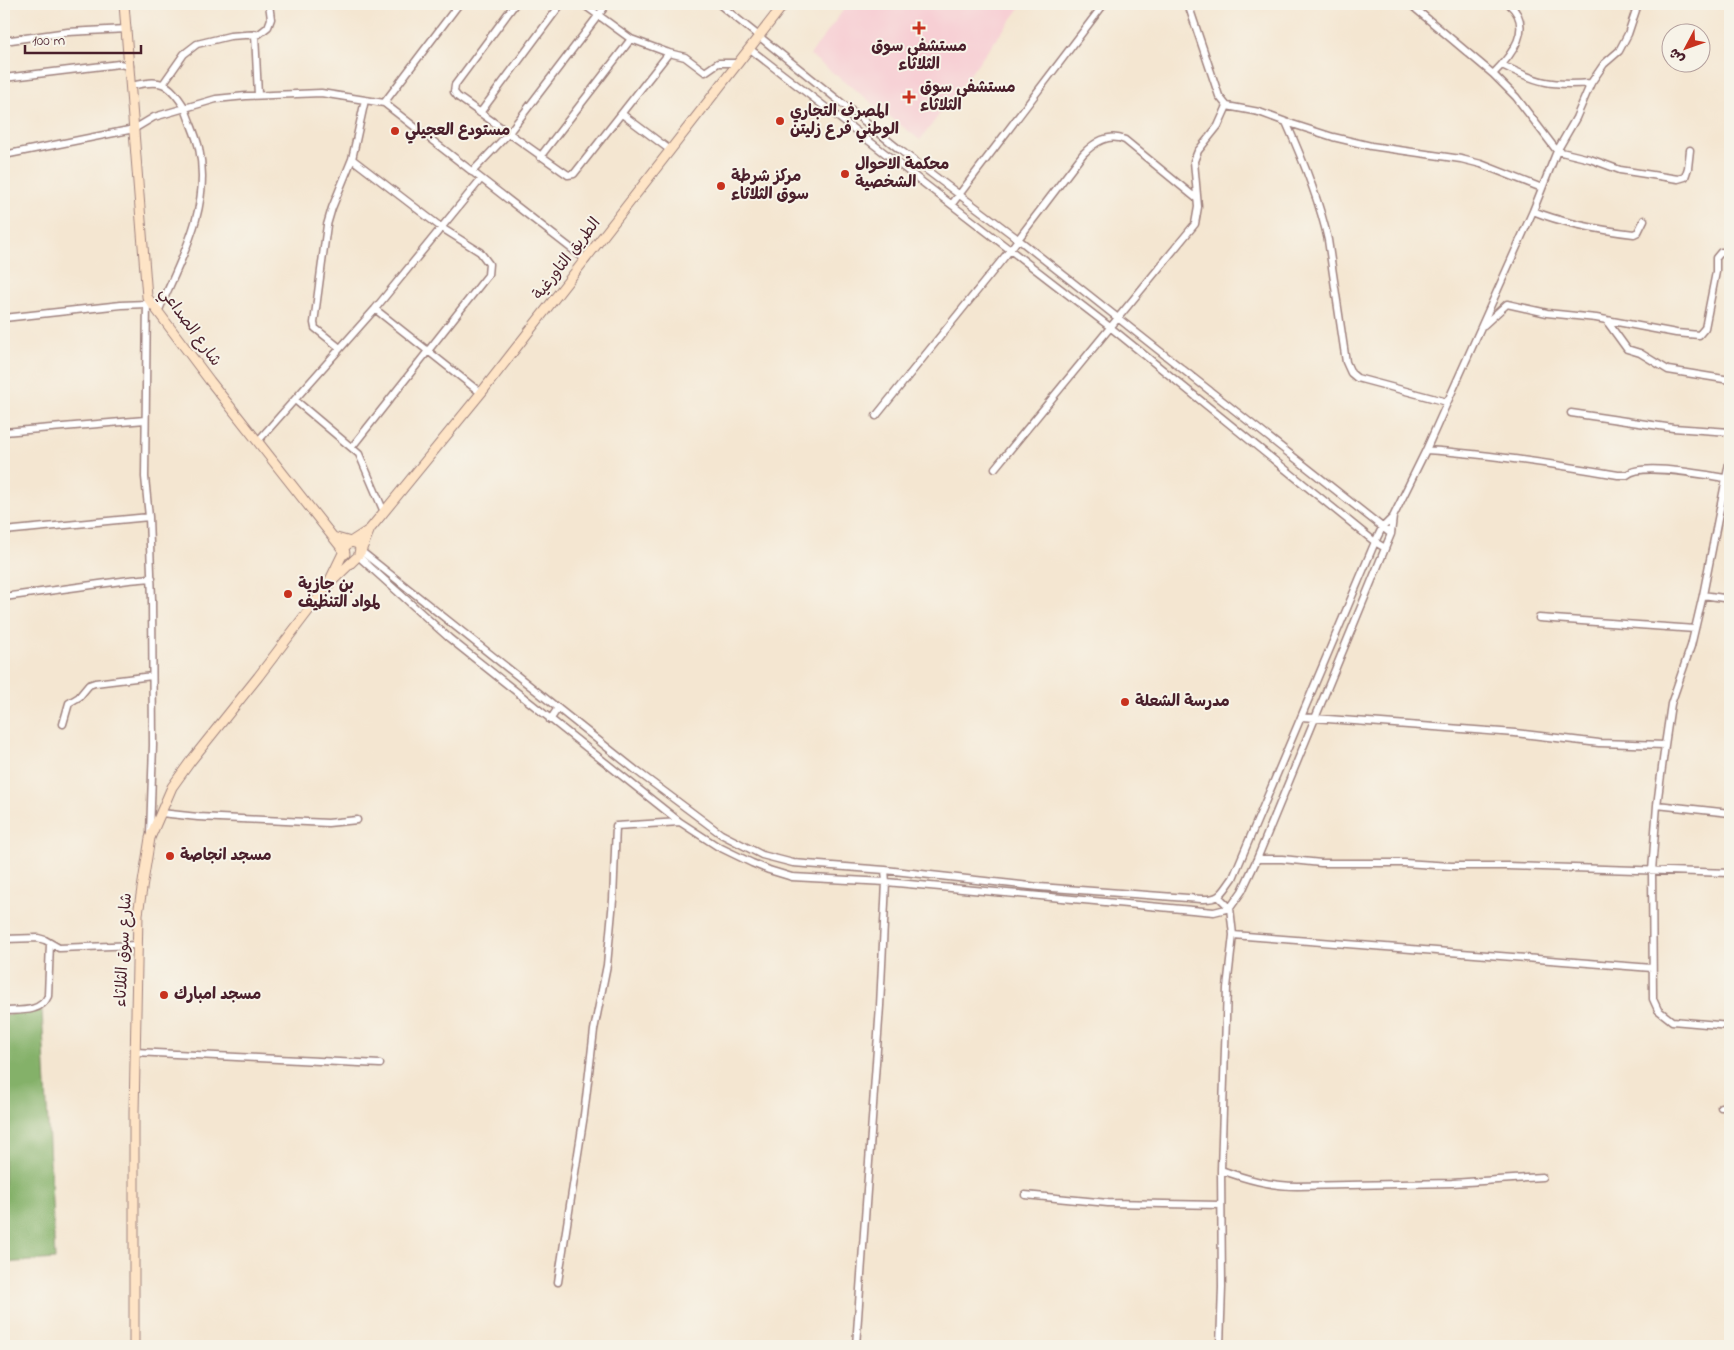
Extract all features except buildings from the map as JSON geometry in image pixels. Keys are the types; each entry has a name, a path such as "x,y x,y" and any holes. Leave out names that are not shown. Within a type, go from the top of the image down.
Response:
{"street":[{"name":"شارع الصداعي","path":"124,4 132,86 146,300 158,312 344,551"},
{"path":"163,84 184,54 197,44 230,36 259,34 268,27 271,19 269,4"},
{"path":"384,103 459,4"},
{"path":"515,4 455,84 454,92 508,134 568,176 574,174 669,53"},
{"path":"480,113 562,4"},
{"path":"583,4 631,39 685,57 705,72 718,63 739,63"},
{"path":"472,172 508,134 606,4"},
{"path":"719,4 900,150 1018,239 1391,534"},
{"name":"الطريق التاورغية","path":"370,529 435,451 586,260 784,4"},
{"path":"952,204 1104,4"},
{"path":"1188,4 1219,96 1227,106 1259,112 1333,137 1371,146 1437,154 1468,160 1542,188"},
{"path":"1410,4 1493,74 1516,97 1557,151 1590,159 1620,170 1678,179 1685,177 1690,150"},
{"path":"1493,74 1511,55 1519,39 1521,23 1515,9 1509,4"},
{"path":"344,551 348,558 358,555 398,579 432,610 638,772 713,828 762,855 793,863 885,870 1063,888 1210,900 1219,897 1233,878 1375,542 1382,528 1393,517 1426,450 1533,211 1557,151 1576,118 1591,83 1604,64 1619,51 1628,34 1638,4"},
{"path":"4,41 68,32 127,29"},
{"path":"254,34 258,95"},
{"path":"540,157 631,39"},
{"path":"750,49 1110,328 1375,542 1385,548"},
{"path":"4,78 119,64 130,66"},
{"path":"1502,65 1542,82 1561,85 1591,83"},
{"path":"132,86 153,81 163,84 185,108 199,147 202,199 195,227 158,312"},
{"path":"4,155 134,129 154,118 216,99 258,95 320,93 384,103 586,260"},
{"path":"340,348 315,328 314,322 327,225 352,159 366,100"},
{"path":"995,468 1195,224 1198,207 1194,161 1198,151 1218,126 1227,106"},
{"path":"622,114 670,150"},
{"path":"1286,122 1306,168 1324,220 1346,362 1351,373 1357,378 1446,402"},
{"path":"876,416 1092,145 1111,136 1118,136 1197,199"},
{"path":"352,159 442,228 480,252 489,264 488,275 352,447"},
{"path":"258,441 375,309 481,179"},
{"path":"1533,211 1561,221 1634,234 1638,232 1644,220"},
{"path":"1482,327 1507,304 1555,314 1699,335 1705,328 1716,272 1716,258 1721,252 1730,253"},
{"path":"4,318 121,305 146,300 145,478 152,578 153,745 150,838"},
{"path":"375,309 481,393"},
{"path":"1606,320 1628,349 1640,353 1668,370 1730,380"},
{"path":"295,400 359,454 384,512"},
{"path":"1571,413 1673,428 1730,432"},
{"path":"4,432 145,420"},
{"path":"1426,450 1538,461 1618,476 1627,475 1631,471 1638,469 1655,469 1725,478"},
{"path":"1730,458 1691,646 1671,704 1657,805 1652,871 1652,999 1658,1010 1672,1021 1730,1026"},
{"path":"4,532 149,517"},
{"path":"333,537 358,544 358,555 448,638 680,822 717,846 769,870 792,877 886,882 1214,912 1230,908 1242,890 1257,859 1391,534 1393,517"},
{"path":"328,585 346,546 370,529"},
{"path":"328,585 358,555 370,529"},
{"path":"4,597 152,578"},
{"name":"شارع سوق الثلاثاء","path":"134,1346 137,945 138,914 150,838 172,787 264,671 328,585"},
{"path":"1703,595 1730,599"},
{"path":"1539,618 1695,629"},
{"path":"63,724 69,703 79,697 89,685 152,676"},
{"path":"550,720 558,708"},
{"path":"1302,717 1515,733 1600,743 1665,744"},
{"path":"1657,805 1730,813"},
{"path":"161,813 328,823 357,820"},
{"path":"558,1282 584,1115 594,1030 609,950 614,900 616,826 680,822"},
{"path":"1257,859 1282,859 1321,863 1404,863 1730,873"},
{"path":"870,1346 856,1345 880,1006 885,870"},
{"path":"1063,888 1063,899"},
{"path":"1219,897 1230,908 1233,935 1227,988 1221,1170 1222,1287 1220,1346"},
{"path":"1233,935 1652,968"},
{"path":"4,939 38,938 59,948 137,945"},
{"path":"4,1011 40,1007 45,1003 48,996 50,943"},
{"path":"135,1052 380,1064"},
{"path":"1721,1107 1730,1107"},
{"path":"1221,1170 1246,1179 1276,1186 1452,1183 1542,1177"},
{"path":"1025,1195 1108,1203 1221,1206"}],"shaded area":[{"name":"مستشفى سوق الثلاثاء","path":"848,4 1023,4 920,140 810,55"}],"green space":[{"path":"42,1010 55,1259 4,1263 4,1015"}],"place":[{"name":"مستشفي سوق الثلاثاء","path":"919,28"},
{"name":"مستشفى سوق الثلاثاء","path":"909,97"},
{"name":"المصرف التجاري الوطني فرع زليتن","path":"780,121"},
{"name":"مستودع العجيلي","path":"395,131"},
{"name":"محكمة الاحوال الشخصية","path":"845,174"},
{"name":"مركز شرطة سوق الثلاثاء","path":"721,186"},
{"name":"بن جازية لمواد التنظيف","path":"288,594"},
{"name":"مدرسة الشعلة","path":"1125,702"},
{"name":"مسجد انجاصة","path":"170,856"},
{"name":"مسجد امبارك","path":"164,995"}]}
